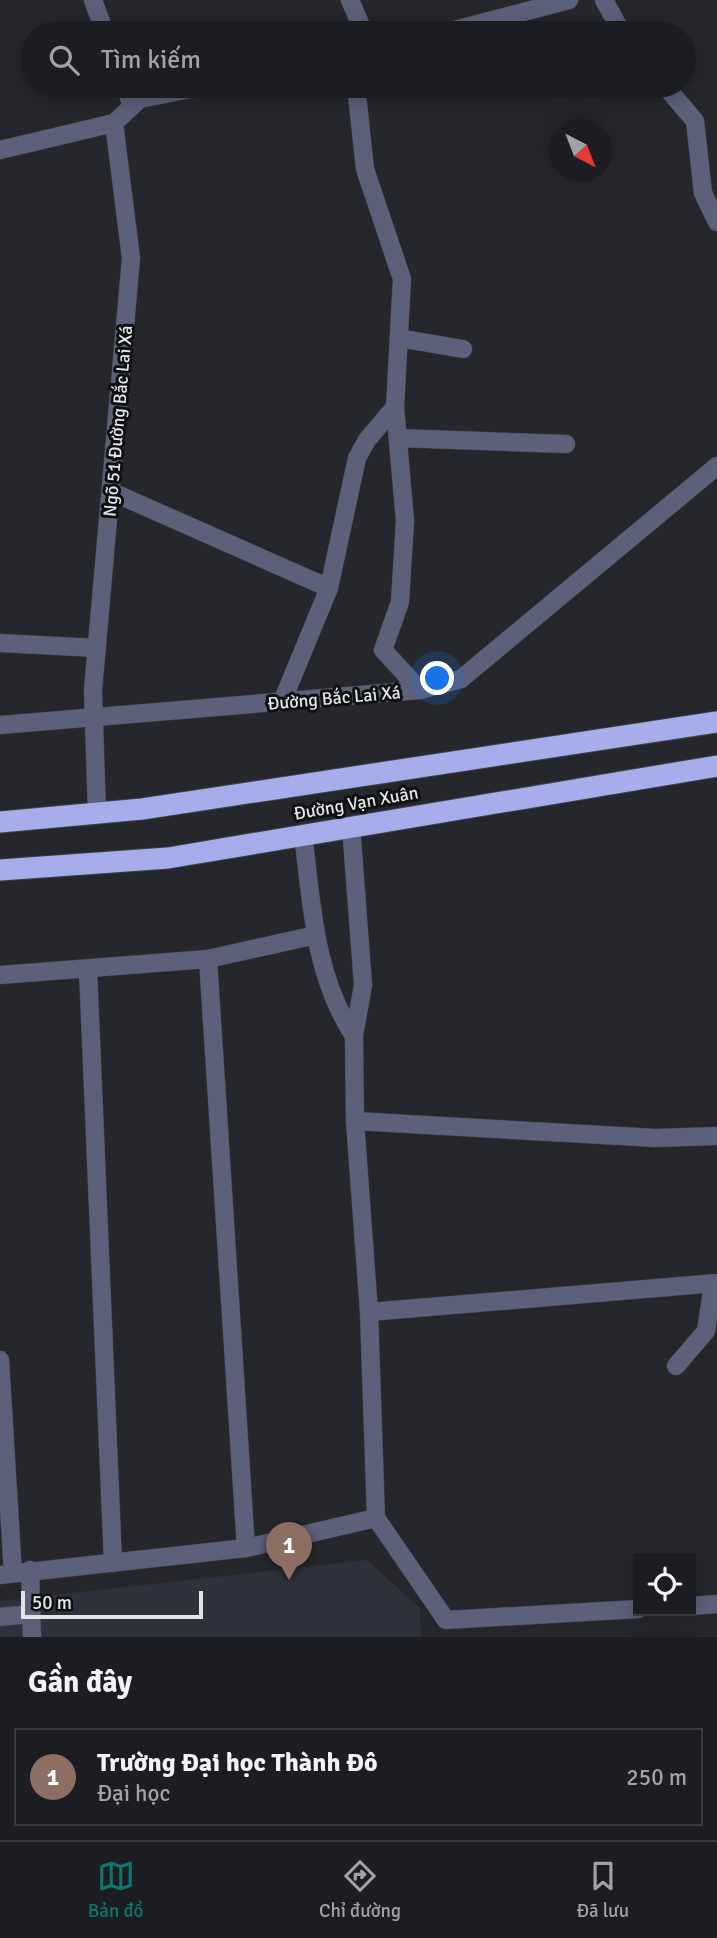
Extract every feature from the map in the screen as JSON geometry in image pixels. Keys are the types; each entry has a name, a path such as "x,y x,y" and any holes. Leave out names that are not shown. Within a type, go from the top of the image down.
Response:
{"highway":[{"name":"Đường Vạn Xuân","path":"0,822 142,810 717,722"},
{"name":"Đường Vạn Xuân","path":"0,870 168,858 717,766"}],"street":[{"path":"93,0 101,21"},
{"path":"350,0 358,21"},
{"path":"489,21 569,0"},
{"path":"604,0 615,21"},
{"path":"129,98 132,106"},
{"path":"0,149 114,123 140,99 145,98"},
{"path":"357,98 365,169 402,279 395,407 405,521 400,602 383,650 420,690"},
{"path":"675,98 695,121 703,193 717,222"},
{"name":"Ngõ 51 Đường Bắc Lai Xá","path":"97,814 92,719 131,258 114,123"},
{"path":"399,338 463,349"},
{"path":"282,702 329,587 358,458 367,440 395,407"},
{"path":"398,438 566,444"},
{"name":"Đường Bắc Lai Xá","path":"0,725 420,690 461,679 717,466"},
{"path":"112,492 329,587"},
{"path":"0,643 97,648"},
{"path":"351,826 363,985 354,1036 355,1121 369,1312 376,1518 447,1628 633,1609"},
{"path":"303,834 316,935 336,1008 354,1036"},
{"path":"0,975 208,959 316,935"},
{"path":"208,959 246,1548"},
{"path":"88,969 113,1563"},
{"path":"355,1121 656,1138 717,1136"},
{"path":"369,1312 715,1284 706,1331 676,1366"},
{"path":"0,1360 14,1573 31,1614 32,1637"},
{"path":"14,1573 246,1548 376,1518"},
{"path":"696,1606 717,1604"},
{"path":"0,1617 31,1614"}],"shaded area":[{"path":"367,1560 420,1608 421,1637 0,1637 0,1601"}],"place":[{"name":"Trường Đại học Thành Đô","path":"289,1580"}]}
